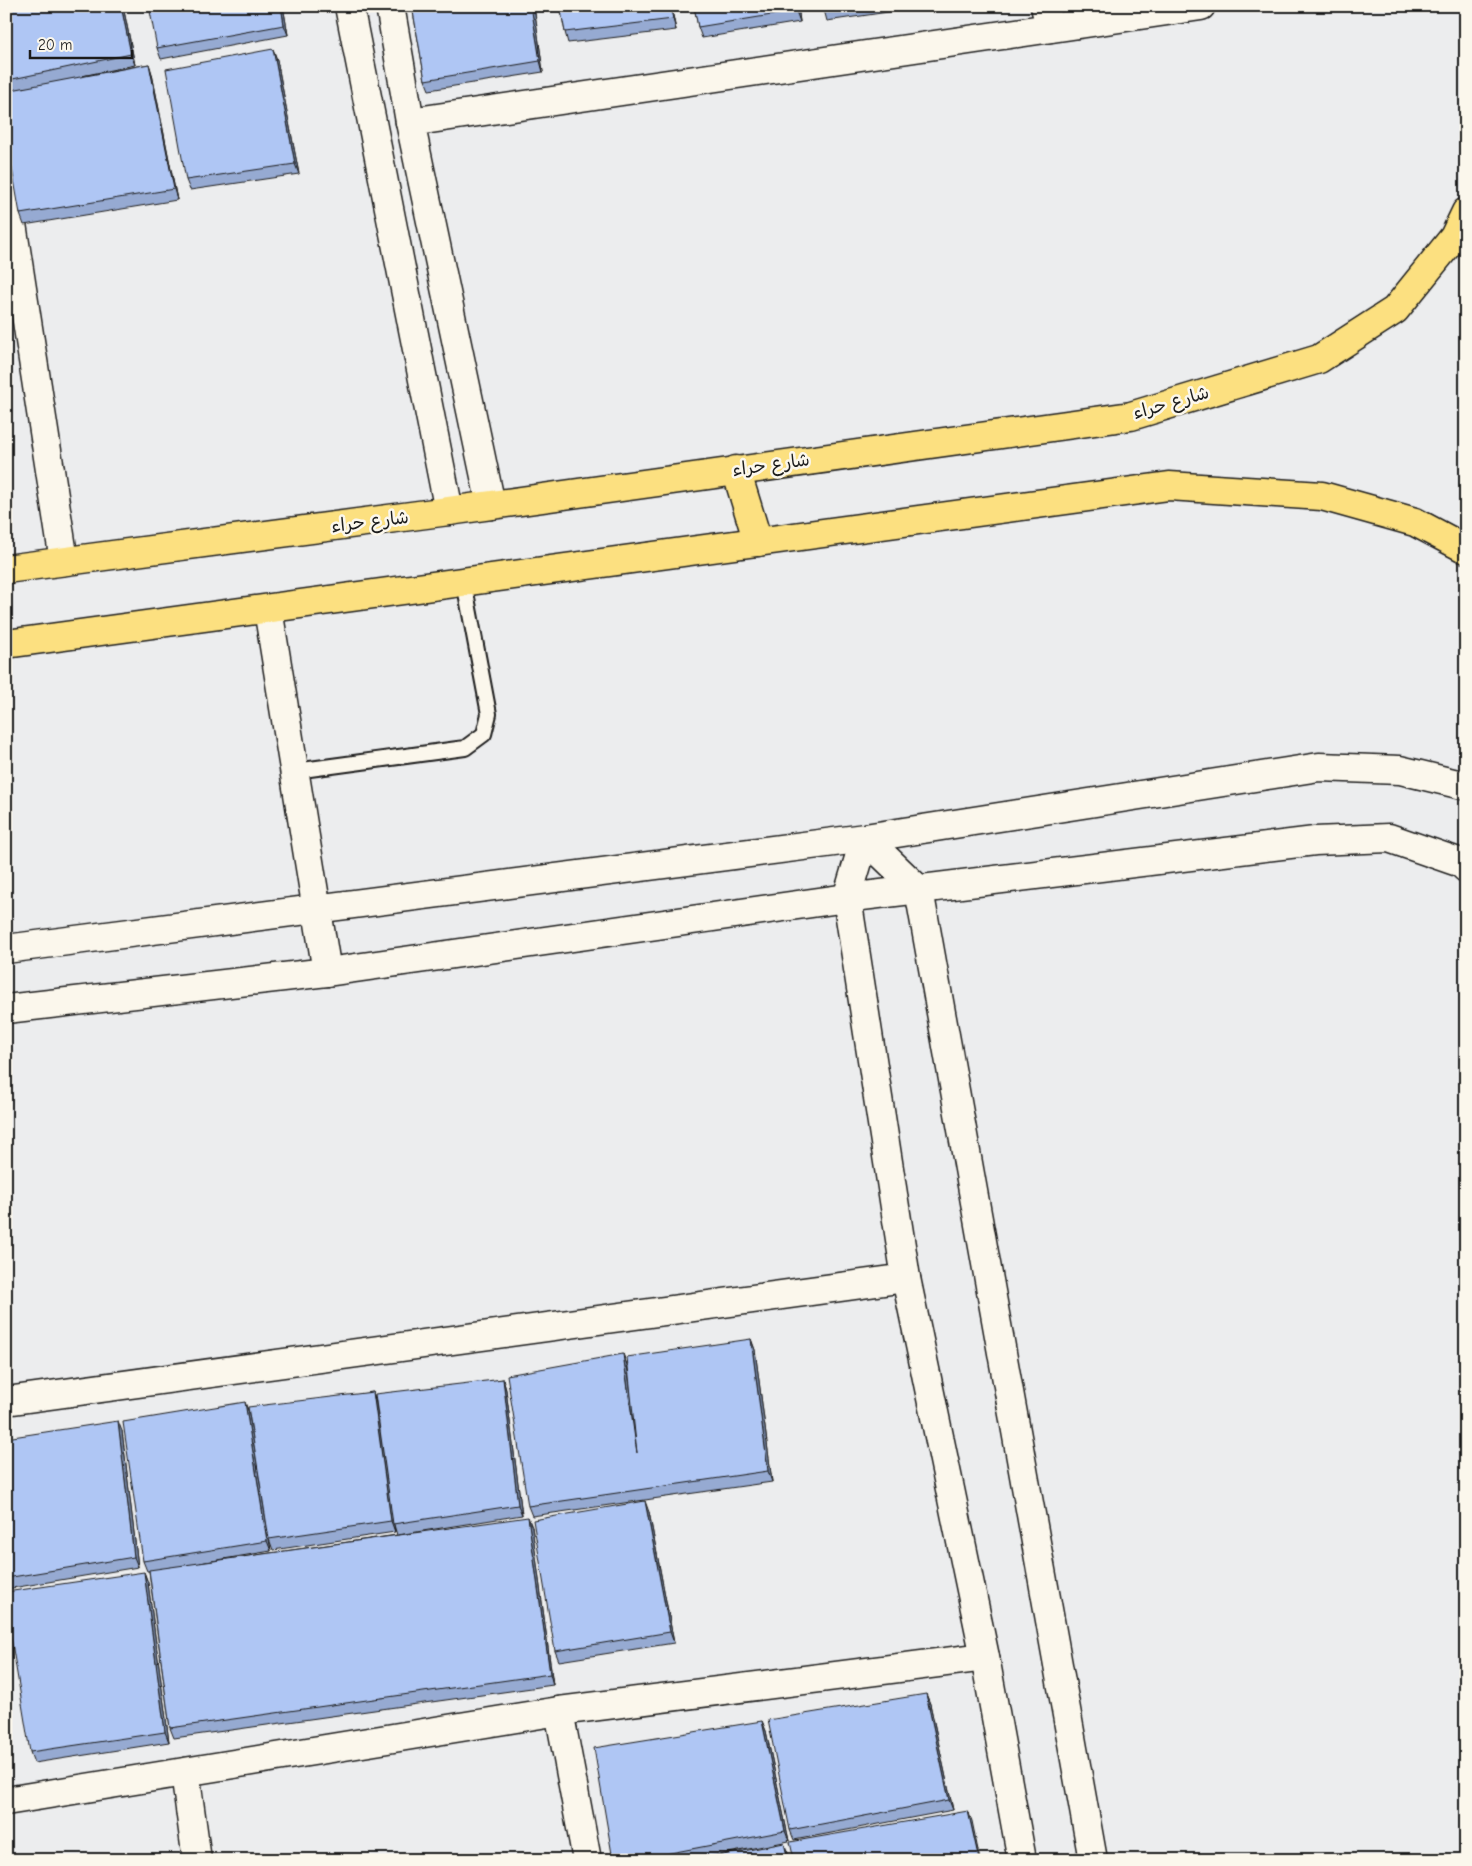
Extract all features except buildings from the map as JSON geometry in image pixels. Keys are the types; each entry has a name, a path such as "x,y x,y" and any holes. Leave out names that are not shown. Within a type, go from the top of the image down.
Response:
{"main road":[{"name":"شارع حراء","path":"6,569 449,511 1131,416 1319,359 1395,310 1454,237 1466,212"},
{"path":"736,470 758,542"},
{"path":"6,644 1169,486 1322,496 1416,522 1466,549"}],"street":[{"path":"349,6 449,511"},
{"path":"390,6 410,122 491,505"},
{"path":"410,122 1048,17 1201,6"},
{"path":"6,185 64,561"},
{"path":"268,608 327,972"},
{"path":"6,949 865,838 1319,767 1400,770 1466,786"},
{"path":"865,838 919,890 1093,1860"},
{"path":"865,838 847,898 906,1278 985,1657 1022,1860"},
{"path":"6,1010 327,972 847,898 1315,841 1389,838 1461,863 1466,868"},
{"path":"6,1401 906,1278"},
{"path":"6,1801 560,1711 985,1657"},
{"path":"560,1711 588,1860"},
{"path":"185,1772 197,1860"}],"lane":[{"path":"295,771 465,748 484,734 489,714 464,582"}]}
